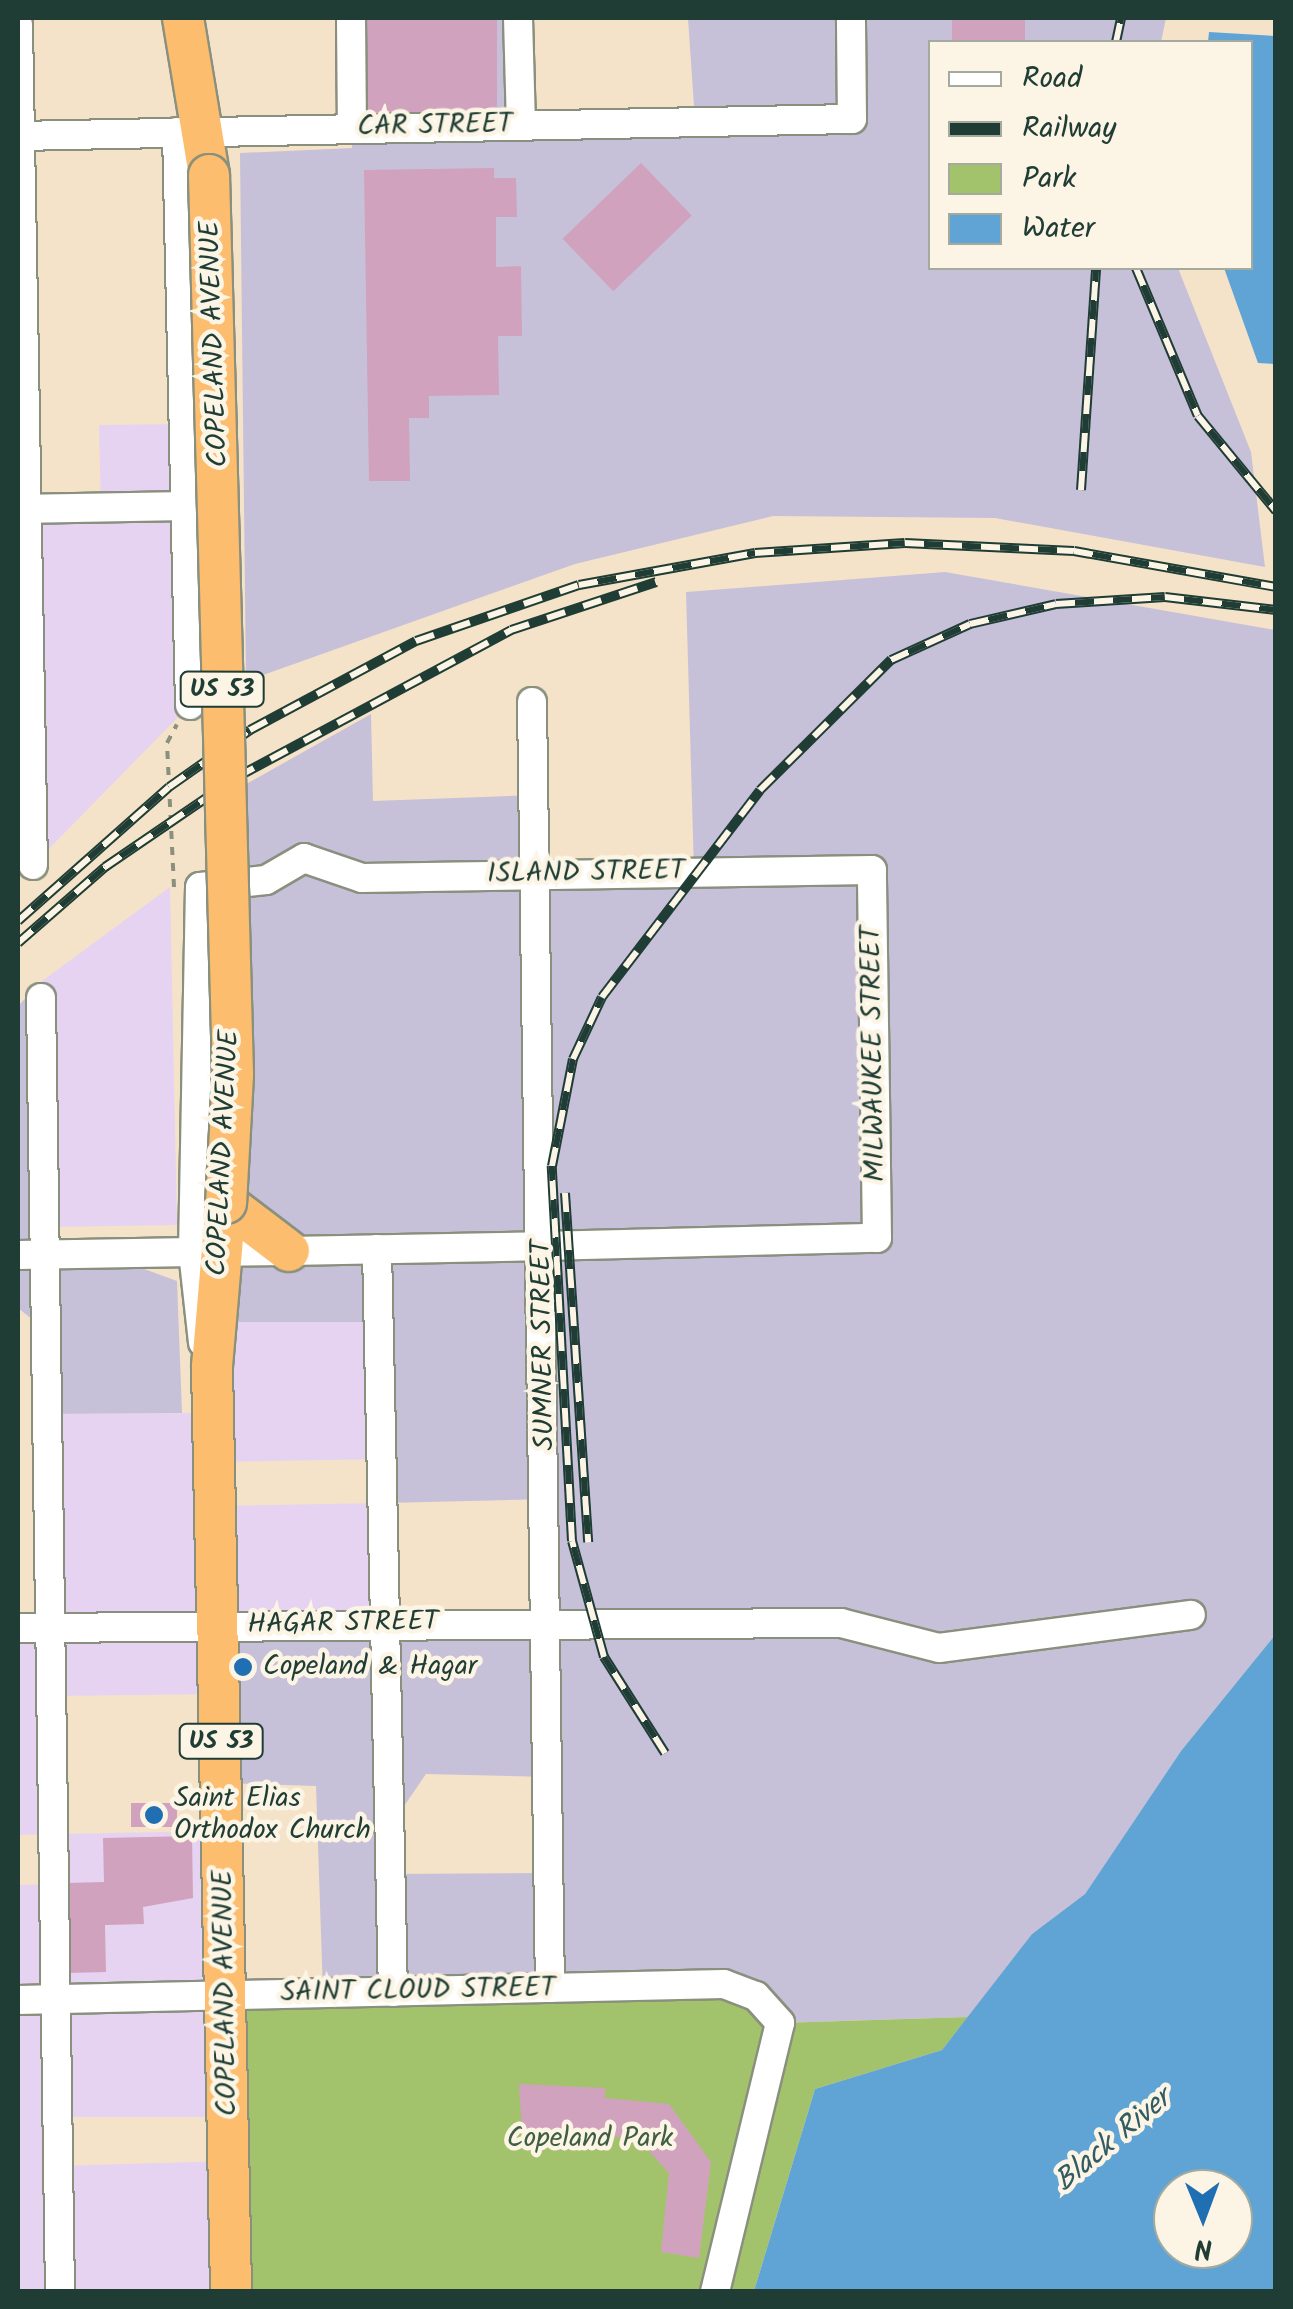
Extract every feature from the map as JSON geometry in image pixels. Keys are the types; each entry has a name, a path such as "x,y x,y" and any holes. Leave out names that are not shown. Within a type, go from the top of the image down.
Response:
{"highway":[{"name":"COPELAND AVENUE","path":"182,18 190,132 209,175 233,1075 226,1203 206,1252 219,1626 231,2292"},
{"path":"226,1203 289,1251"}],"street":[{"path":"351,18 352,128"},
{"path":"518,18 521,124"},
{"name":"CAR STREET","path":"19,136 852,119 851,18"},
{"path":"18,26 21,509 33,866"},
{"path":"190,132 190,705"},
{"path":"21,509 187,506"},
{"name":"SUMNER STREET","path":"532,702 538,874 550,1988"},
{"name":"ISLAND STREET","path":"206,1252 196,893 213,880 266,880 304,858 362,878 872,870"},
{"name":"MILWAUKEE STREET","path":"543,1246 877,1238 872,870"},
{"path":"41,998 30,1254 50,1628 60,2292"},
{"path":"30,1254 543,1246"},
{"path":"377,1249 393,1992"},
{"name":"HAGAR STREET","path":"18,1628 669,1620 841,1623 939,1648 1191,1615"},
{"name":"SAINT CLOUD STREET","path":"18,2000 724,1984 756,1996 780,2024 715,2292"}],"path":[{"path":"174,887 168,743 190,705"}],"shaded area":[{"path":"351,18 518,18 521,124 695,121 688,18 1166,18 1161,40 928,40 928,270 1179,270 1251,452 1265,567 995,518 773,516 575,564 246,681 240,153 352,148"},
{"path":"185,424 190,705 33,865 25,509 101,507 99,425"},
{"path":"945,572 1275,630 1275,1635 1181,1751 1085,1894 1032,1934 968,2017 780,2023 323,1993 316,1786 222,1783 219,1626 547,1621 545,1499 385,1503 379,1322 214,1322 225,796 371,714 373,801 535,795 538,873 694,871 686,592","holes":["426,1774 548,1777 549,1873 391,1874 389,1828"]},
{"path":"170,887 177,1225 52,1227 42,981"},
{"path":"42,981 32,1228 177,1281 182,1413 45,1414 43,1328 18,1308 18,1006"},
{"path":"379,1321 383,1459 215,1462 216,1506 385,1503 384,1624 220,1694 51,1696 54,1834 223,1831 228,2117 58,2117 59,2166 229,2161 231,2291 18,2291 18,1885 54,1884 53,1834 18,1835 18,1628 49,1628 45,1414 212,1413 214,1322"}],"green space":[{"name":"Copeland Park","path":"724,1984 780,2023 968,2017 942,2050 815,2089 754,2291 231,2292 227,1995"}],"water":[{"path":"1209,32 1275,36 1275,364 1258,363 1225,270 1253,270 1253,40 1208,40"},
{"name":"Black River","path":"1275,1635 1275,2291 754,2291 815,2089 942,2050 1032,1934 1085,1894 1181,1751"}],"building":[{"path":"366,18 497,18 497,116 366,116"},
{"path":"952,18 1025,18 1025,40 952,40"},
{"path":"641,163 692,216 613,291 563,239"},
{"path":"494,168 494,178 516,178 517,217 496,217 496,267 521,266 522,336 498,336 499,395 429,396 429,418 409,418 410,481 369,481 364,170"},
{"name":"Saint Elias Orthodox Church","path":"131,1803 177,1803 177,1827 131,1827"},
{"path":"192,1836 193,1898 143,1907 144,1924 105,1925 106,1972 67,1973 65,1883 104,1882 103,1838"},
{"path":"519,2084 605,2088 605,2098 669,2104 711,2162 699,2258 661,2252 669,2173 637,2138 522,2131"}],"railway":[{"path":"1116,40 1121,18"},
{"path":"1081,490 1096,270"},
{"path":"1137,270 1198,416 1276,511"},
{"path":"18,921 169,787 250,730 416,641 579,585 755,553 905,543 1074,551 1276,587"},
{"path":"18,943 105,867 237,777 511,630 656,582"},
{"path":"665,1753 604,1657 572,1541 552,1166 573,1059 602,997 760,790 891,660 970,624 1056,604 1165,597 1276,610"},
{"path":"565,1193 588,1542"}],"place":[{"name":"Copeland & Hagar","path":"243,1667"},
{"name":"Saint Elias Orthodox Church","path":"154,1815"}]}
